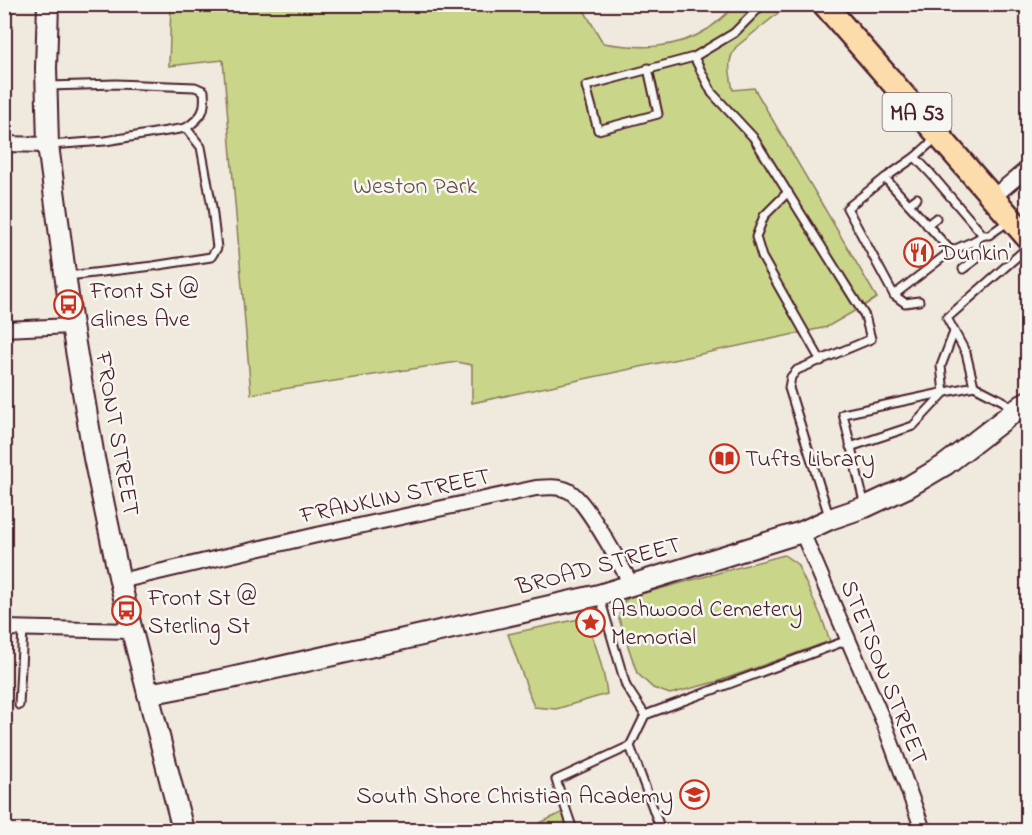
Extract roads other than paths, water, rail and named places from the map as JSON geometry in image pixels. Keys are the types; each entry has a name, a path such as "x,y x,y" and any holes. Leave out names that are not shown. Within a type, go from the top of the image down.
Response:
{"main road":[{"name":"MA 53","path":"824,4 1028,238"}],"street":[{"name":"FRONT STREET","path":"48,4 48,145 72,326 94,458 120,581 183,831"},
{"path":"4,144 48,145"},
{"path":"992,198 1028,168"},
{"path":"4,329 72,326"},
{"name":"BROAD STREET","path":"148,694 231,678 599,595 802,532 908,487 945,465 1021,406"},
{"name":"FRANKLIN STREET","path":"120,581 327,532 536,488 552,487 569,491 582,502 632,585"},
{"name":"STETSON STREET","path":"802,532 884,723 919,829"},
{"path":"4,628 132,631"}],"lane":[{"path":"648,69 658,114 598,130 586,86 648,69 694,57 734,33 763,4"},
{"path":"694,57 712,93 753,137 865,316 871,339 797,370 791,376 789,388 830,519"},
{"path":"47,86 116,84 195,87 204,91 206,105 199,119 186,128 105,141 48,145"},
{"path":"66,276 211,257 217,248 201,147 186,128"},
{"path":"919,301 905,303 894,295 847,208 915,157 938,136"},
{"path":"915,157 953,203 984,235"},
{"path":"885,178 951,251"},
{"path":"788,192 764,216 756,237 762,257 821,361"},
{"path":"909,204 917,198"},
{"path":"927,225 936,218"},
{"path":"894,295 951,251 984,235 989,235 1011,219"},
{"path":"963,269 975,260 976,240"},
{"path":"974,386 966,353 947,318 1028,247"},
{"path":"944,393 940,366 954,332"},
{"path":"865,507 843,414 974,386 1003,401 1021,406"},
{"path":"850,447 913,426 944,393"},
{"path":"599,595 626,686 645,715"},
{"path":"19,705 23,629"},
{"path":"573,831 556,780 630,746 645,715 848,640"},
{"path":"630,746 660,831"}],"place":[{"name":"Dunkin'","path":"918,252"},
{"name":"Front St @ Glines Ave","path":"69,304"},
{"name":"Tufts Library","path":"724,458"},
{"name":"Front St @ Sterling St","path":"127,611"},
{"name":"Ashwood Cemetery Memorial","path":"590,622"},
{"name":"South Shore Christian Academy","path":"694,795"}],"park label":[{"name":"Weston Park","path":"415,185"}]}
